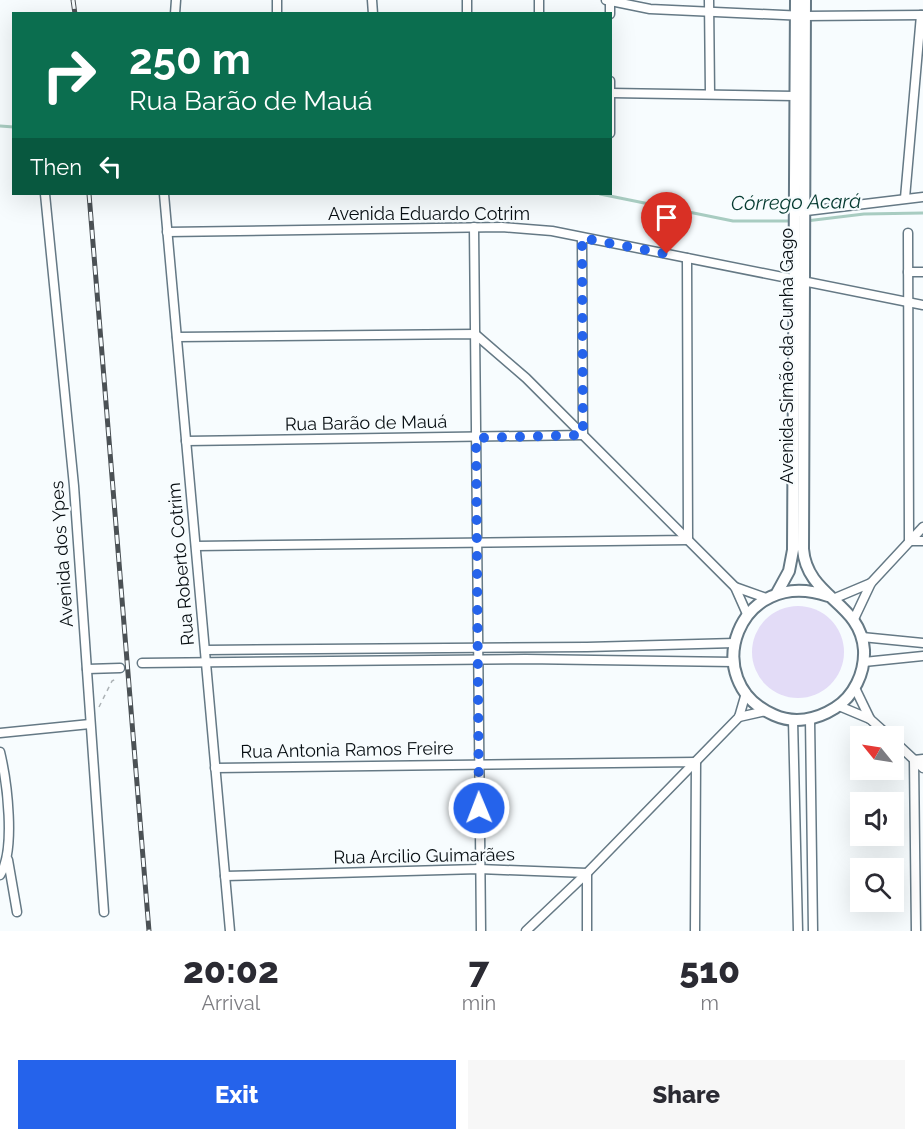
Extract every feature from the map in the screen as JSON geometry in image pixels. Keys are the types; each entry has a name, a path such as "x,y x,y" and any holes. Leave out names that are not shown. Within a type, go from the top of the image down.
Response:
{"street":[{"path":"709,0 710,93"},
{"name":"Avenida Simão da Cunha Gago","path":"777,593 798,550 800,15 796,0"},
{"name":"Avenida Simão da Cunha Gago","path":"799,213 795,96 800,15 805,0"},
{"path":"608,1 650,9 709,12 922,15 905,198"},
{"path":"612,93 795,96"},
{"name":"Avenida dos Ypes","path":"45,195 73,475 104,912"},
{"name":"Rua Roberto Cotrim","path":"164,195 230,931"},
{"path":"799,213 923,197"},
{"path":"474,227 481,931"},
{"name":"Avenida Eduardo Cotrim","path":"167,232 474,227 552,231 923,305"},
{"path":"908,233 909,541"},
{"path":"582,238 583,435"},
{"path":"687,258 688,540"},
{"path":"908,272 923,272"},
{"path":"177,337 475,334 526,378 735,587 747,614"},
{"name":"Rua Barão de Mauá","path":"186,441 583,435"},
{"path":"854,619 871,583 923,527"},
{"path":"196,546 688,540"},
{"path":"909,541 923,541"},
{"name":"Avenida Simão da Cunha Gago","path":"798,550 808,570 830,597"},
{"path":"830,597 871,583"},
{"path":"735,587 766,598"},
{"path":"797,589 830,597 854,619 862,637 864,662 855,688 839,706 810,719 794,720 766,711 746,693 738,678 734,662 735,643 747,614 766,598 777,593 797,589"},
{"path":"862,637 923,643"},
{"path":"206,650 735,643"},
{"path":"864,662 923,656"},
{"path":"142,663 479,660 734,662"},
{"path":"87,669 120,672"},
{"path":"855,688 870,719"},
{"path":"526,931 587,873 739,717 746,693"},
{"path":"839,706 870,719 878,726"},
{"path":"739,717 766,711"},
{"path":"810,719 813,931"},
{"path":"794,720 798,931"},
{"path":"0,733 90,724"},
{"path":"904,749 919,760 923,768"},
{"path":"0,752 9,837 7,859 17,912"},
{"path":"916,931 919,760"},
{"path":"694,931 696,762"},
{"name":"Rua Antonia Ramos Freire","path":"215,768 696,762"},
{"path":"794,772 812,772"},
{"path":"0,875 7,859"},
{"name":"Rua Arcilio Guimarães","path":"225,876 480,869 587,873"},
{"path":"587,873 587,931"}],"path":[{"path":"90,724 112,681 120,672"}],"shaded area":[{"path":"798,606 816,609 831,619 841,634 844,652 841,670 831,685 816,695 798,698 780,695 765,685 755,670 752,652 755,634 765,619 780,609"}],"waterway":[{"name":"Córrego Acará","path":"0,126 12,127"},
{"name":"Córrego Acará","path":"605,195 733,221 793,221"},
{"name":"Córrego Acará","path":"806,221 864,214 923,213"}],"railway":[{"path":"73,0 75,12"},
{"path":"89,195 149,931"}],"route":[{"path":"479,808 476,438 583,435 582,238 667,254"}]}
